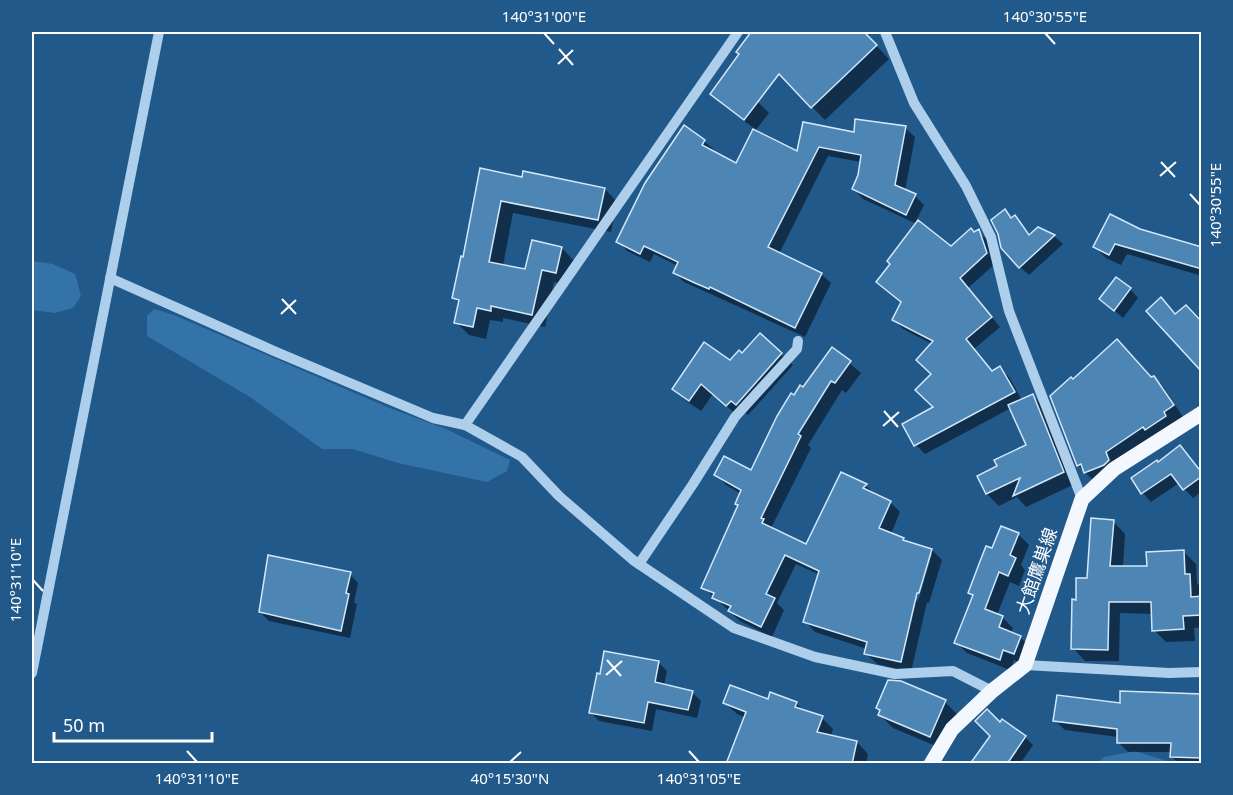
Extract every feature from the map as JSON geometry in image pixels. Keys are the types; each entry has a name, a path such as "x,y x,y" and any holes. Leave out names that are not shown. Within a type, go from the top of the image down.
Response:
{"main road":[{"name":"大館鷹巣線","path":"1025,665 1082,499 1114,469 1202,412"},
{"path":"931,764 952,729 992,691 1025,665"}],"street":[{"path":"32,673 159,32"},
{"path":"465,425 738,32"},
{"path":"885,32 914,103 966,186 991,237 1009,311 1082,499"},
{"path":"110,278 433,418 465,425 522,457 559,496 639,564 734,628 805,653 895,674 953,671 992,691"},
{"path":"639,564 735,417 796,349 798,341"},
{"path":"1025,665 1169,673 1202,672"}],"shaded area":[{"path":"32,261 53,264 75,274 81,296 73,308 55,313 32,310"},
{"path":"154,309 174,315 387,407 446,429 510,460 507,471 487,482 398,463 353,449 322,449 250,397 147,336 147,316"},
{"path":"1135,751 1173,763 1098,763 1104,757"}],"building":[{"path":"751,32 864,32 877,45 811,108 779,74 744,120 710,94 739,54 736,52"},
{"path":"855,119 906,126 895,185 916,194 906,215 852,189 858,175 861,155 819,147 768,247 822,273 795,328 710,287 709,289 673,273 678,262 644,246 640,254 616,242 645,183 684,125 705,140 702,145 736,163 753,129 797,151 803,122 854,132"},
{"path":"480,168 522,177 523,171 605,188 598,220 501,201 489,262 525,269 532,240 562,247 556,273 542,270 532,315 491,306 491,311 477,308 473,327 454,323 459,300 452,298 461,256 463,257"},
{"path":"1005,209 1011,218 1015,215 1029,235 1038,227 1055,235 1019,268 1001,248 998,234 991,220"},
{"path":"1110,214 1140,229 1202,247 1202,269 1115,244 1109,255 1093,247"},
{"path":"918,220 951,246 971,228 974,232 979,229 987,253 960,278 992,317 966,339 992,371 1000,366 1015,392 914,446 902,424 933,407 915,390 931,374 916,360 933,341 892,320 901,302 876,282 890,264 887,261"},
{"path":"1116,277 1131,288 1114,311 1099,299"},
{"path":"1161,297 1175,314 1186,305 1202,322 1202,372 1146,311"},
{"path":"760,333 782,353 736,405 731,401 726,406 701,384 689,401 672,389 704,342 730,360 739,350 742,353"},
{"path":"1117,339 1151,377 1154,376 1174,405 1164,412 1166,416 1145,430 1143,427 1106,452 1109,460 1104,465 1084,473 1081,464 1077,466 1050,396 1071,377 1073,379"},
{"path":"832,347 851,361 835,383 831,381 798,434 801,436 761,518 764,519 762,523 806,544 841,472 867,484 863,488 891,501 879,528 904,538 903,540 932,549 919,593 917,593 901,662 864,654 867,642 803,622 819,571 785,555 766,594 775,598 761,627 728,611 731,606 712,598 714,593 701,588 738,505 735,504 741,490 714,475 724,456 751,470 777,416 791,393 794,395 800,385 803,387"},
{"path":"1033,394 1064,472 1013,496 1020,478 986,494 977,476 997,466 994,460 1026,445 1008,405"},
{"path":"1180,445 1202,476 1183,490 1171,474 1141,494 1131,478 1157,460 1158,462"},
{"path":"1091,518 1114,520 1110,566 1147,566 1146,552 1184,550 1185,574 1190,574 1191,597 1202,596 1202,615 1183,616 1184,629 1152,631 1151,602 1109,602 1108,650 1071,649 1072,599 1076,600 1076,578 1087,578"},
{"path":"1001,526 1019,533 1010,555 1016,558 1008,576 999,572 985,609 1003,616 999,627 1021,636 1014,654 1003,650 1000,660 954,643 973,595 968,593 986,546 992,548"},
{"path":"268,555 351,572 341,631 259,612"},
{"path":"604,651 659,661 655,682 693,691 688,710 648,702 644,723 589,713"},
{"path":"888,680 901,681 946,700 930,737 878,715 880,710 876,708"},
{"path":"730,685 768,699 770,692 797,702 795,707 823,716 817,732 857,741 852,764 726,764 746,712 723,703"},
{"path":"1120,691 1202,694 1202,758 1170,757 1171,743 1117,743 1117,729 1053,721 1057,695 1120,703"},
{"path":"987,709 1000,722 1002,719 1026,736 1007,764 970,764 990,736 975,721"}]}
